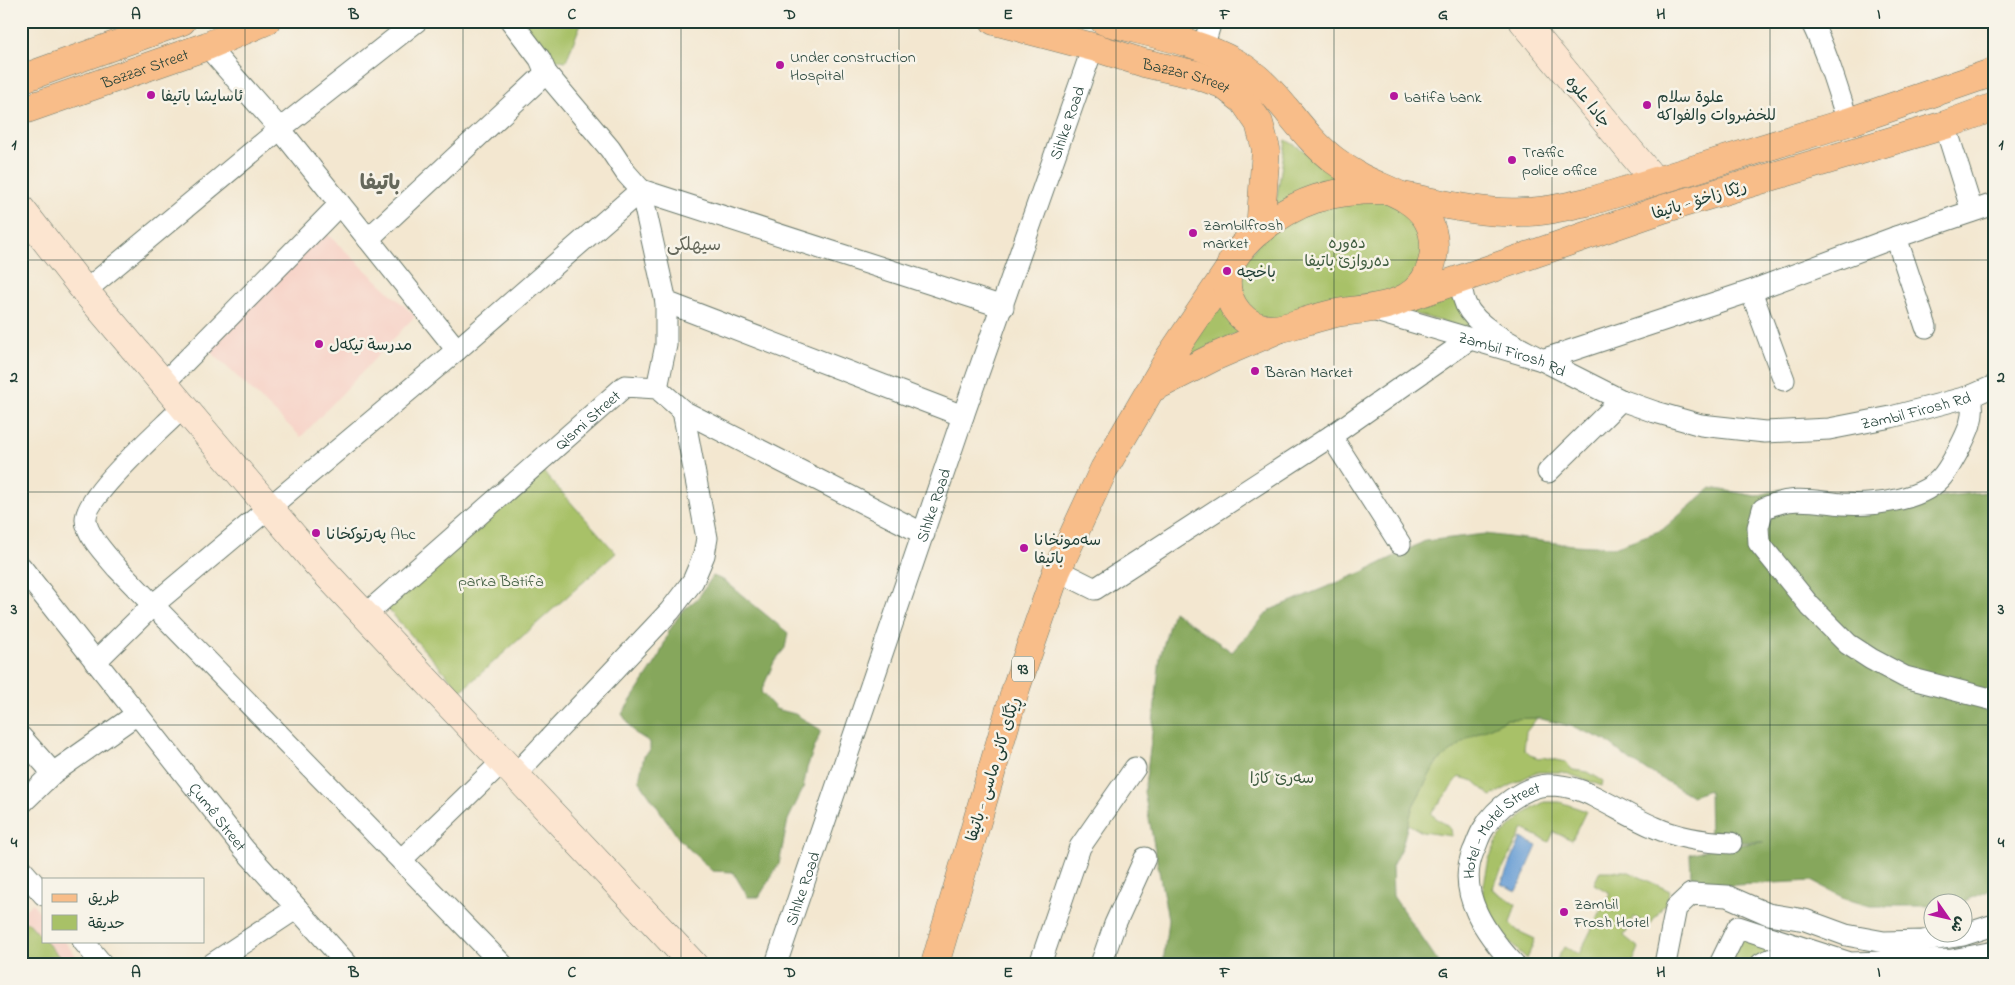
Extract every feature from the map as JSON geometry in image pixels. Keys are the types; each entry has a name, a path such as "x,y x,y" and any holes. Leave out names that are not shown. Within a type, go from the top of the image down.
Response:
{"main road":[{"name":"Bazzar Street","path":"30,76 133,30 182,21"},
{"name":"Bazzar Street","path":"21,111 207,46 266,21"},
{"name":"Bazzar Street","path":"994,21 1093,47 1144,63 1197,75 1222,84 1244,101 1259,123 1266,149 1260,230"},
{"name":"Bazzar Street","path":"1104,21 1203,48 1237,63 1280,99 1310,138 1333,159 1359,177 1395,193"},
{"name":"جادا علوه","path":"1524,21 1654,180"},
{"name":"رێکا زاخۆ - باتیفا","path":"1395,193 1488,212 1523,212 1557,209 1591,201 1654,180 1848,122 1994,72"},
{"path":"30,76 47,102"},
{"name":"رێکا زاخۆ - باتیفا","path":"1406,298 1663,210 1944,125 1994,107"},
{"path":"1151,389 1214,357 1279,329 1330,314 1368,308 1406,298 1420,287 1429,272 1434,255 1434,237 1428,221 1417,207 1395,193 1345,191 1326,194 1291,208 1245,243 1236,254 1229,268 1226,284 1229,299 1237,312 1249,322 1263,328 1279,329"},
{"path":"21,209 85,291 317,564 693,964"},
{"name":"ڕێگای کانی ماسی - باتيفا","path":"935,964 1017,685 1057,570 1104,469 1188,328 1229,268"}],"street":[{"path":"85,291 280,129 417,21"},
{"path":"511,21 540,59 546,73 610,148 626,173 642,190 1003,307"},
{"path":"1203,48 1211,21"},
{"path":"1811,21 1830,64 1848,122"},
{"path":"207,46 280,129 457,350"},
{"name":"Sihlke Road","path":"776,964 963,416 1003,307 1093,47"},
{"path":"368,239 546,73"},
{"path":"1944,125 1972,211"},
{"path":"642,190 666,302 666,345 657,388 683,411 924,534"},
{"path":"94,662 153,605 457,350 642,190"},
{"path":"164,384 340,204"},
{"path":"1461,278 1462,292 1466,305 1474,317 1484,326 1542,360 1751,291 1896,237 1994,204"},
{"path":"1896,237 1926,327"},
{"path":"1751,291 1784,380"},
{"path":"666,302 963,416"},
{"name":"Zambil Firosh Rd","path":"1368,308 1542,360 1621,400 1701,425 1765,432 1829,429 1891,417 1971,396 1974,408 1972,421 1948,470 1932,486 1919,494 1887,502 1844,504 1810,500 1778,502 1763,510 1758,527 1759,544 1810,606 1848,644 1905,677 1994,700"},
{"path":"1057,570 1094,589 1330,436 1470,339"},
{"name":"Qismi Street","path":"364,615 625,386 657,388"},
{"path":"1971,396 1994,386"},
{"path":"1548,472 1621,400"},
{"path":"183,407 103,487 89,509 86,520 90,534 153,605 502,964"},
{"path":"401,860 508,769 670,611 693,581 704,555 707,538 683,411"},
{"path":"1330,436 1400,544"},
{"name":"Çumê Street","path":"21,567 94,662 244,849 347,964"},
{"path":"21,804 53,773 137,714"},
{"path":"21,737 53,773"},
{"path":"1040,964 1080,846 1135,768"},
{"name":"Hotel - Motel Street","path":"1514,964 1490,935 1472,902 1468,881 1472,857 1484,828 1501,808 1522,793 1548,785 1580,790 1654,828 1688,838 1731,843"},
{"path":"1101,964 1115,924 1145,858"},
{"path":"21,869 42,894"},
{"path":"1665,964 1676,908 1691,894 1727,896 1768,914 1805,920 1846,935 1884,942 1923,942 1963,935 1994,925"},
{"path":"212,964 297,908"},
{"path":"1723,963 1738,927 1797,957"},
{"path":"84,942 102,964"},
{"path":"1761,964 1778,957 1797,957 1850,963 1950,962 1994,952"}],"shaded area":[{"path":"324,231 415,316 301,437 210,351"},
{"path":"32,903 42,915 42,942 65,942 83,964 21,964 21,914"}],"green space":[{"path":"522,21 582,21 566,61 552,59"},
{"path":"1286,140 1354,180 1275,207"},
{"name":"ده‌وره‌ ده‌روازێ باتيفا","path":"1376,198 1403,207 1422,224 1426,266 1396,294 1278,321 1257,316 1236,287 1244,262 1262,239 1306,211"},
{"path":"1452,289 1480,332 1396,309"},
{"path":"1218,294 1245,330 1175,363"},
{"name":"parka Batifa","path":"541,469 616,553 461,691 386,607"},
{"name":"سەرێ کاژا","path":"1711,488 1756,496 1781,489 1887,502 1994,491 1994,889 1972,898 1972,892 1922,892 1922,906 1870,906 1846,899 1812,881 1717,886 1691,877 1690,854 1715,847 1764,842 1710,842 1709,790 1692,796 1631,761 1605,740 1571,726 1537,718 1507,719 1470,737 1436,763 1413,806 1402,846 1392,866 1393,896 1440,964 1163,964 1168,919 1144,792 1160,657 1173,611 1232,652 1270,610 1363,572 1425,541 1485,534 1573,545 1614,547 1662,530"},
{"path":"713,576 725,581 788,633 785,648 774,662 761,692 776,709 795,714 821,730 807,768 803,789 788,820 779,864 759,897 748,897 733,872 712,871 679,839 639,780 644,756 650,751 650,742 635,733 622,714 658,659 669,631 682,611 698,598"},
{"path":"1537,718 1526,732 1524,749 1530,755 1565,762 1573,770 1588,772 1603,781 1602,786 1563,772 1536,772 1491,796 1474,781 1459,777 1431,814 1451,829 1452,836 1422,832 1408,824 1413,806 1436,763 1470,737 1507,719"},
{"path":"1544,802 1560,802 1586,811 1572,840 1554,832 1549,842 1523,829 1492,889 1516,904 1510,923 1518,931 1535,939 1527,959 1505,938 1490,914 1482,895 1489,859 1498,839 1524,814"},
{"path":"1600,871 1627,871 1670,891 1666,902 1650,925 1634,917 1624,936 1639,948 1632,964 1557,964 1556,961 1564,947 1579,954 1610,893 1594,884"},
{"path":"27,921 42,938 42,942 46,942 66,964 21,964 21,927"},
{"path":"1740,935 1787,947 1765,959 1752,963 1728,958"}],"water":[{"path":"1521,838 1537,846 1517,891 1501,884"}],"place":[{"name":"Under construction Hospital","path":"780,65"},
{"name":"ئاسایشا باتیفا","path":"151,95"},
{"name":"batifa bank","path":"1394,96"},
{"name":"علوة سلام للخضروات والفواكه","path":"1647,105"},
{"name":"Traffic police office","path":"1512,160"},
{"name":"Zambilfrosh market","path":"1193,233"},
{"name":"باخچە","path":"1227,271"},
{"name":"مدرسة تيكه‌ل","path":"319,344"},
{"name":"Baran Market","path":"1255,371"},
{"name":"په‌رتوكخانا Abc","path":"316,533"},
{"name":"سه‌مونخانا باتيفا","path":"1024,548"},
{"name":"Zambil Frosh Hotel","path":"1564,912"}],"district":[{"name":"باتیفا","path":"380,182"},
{"name":"سيهلكى","path":"694,244"}]}
